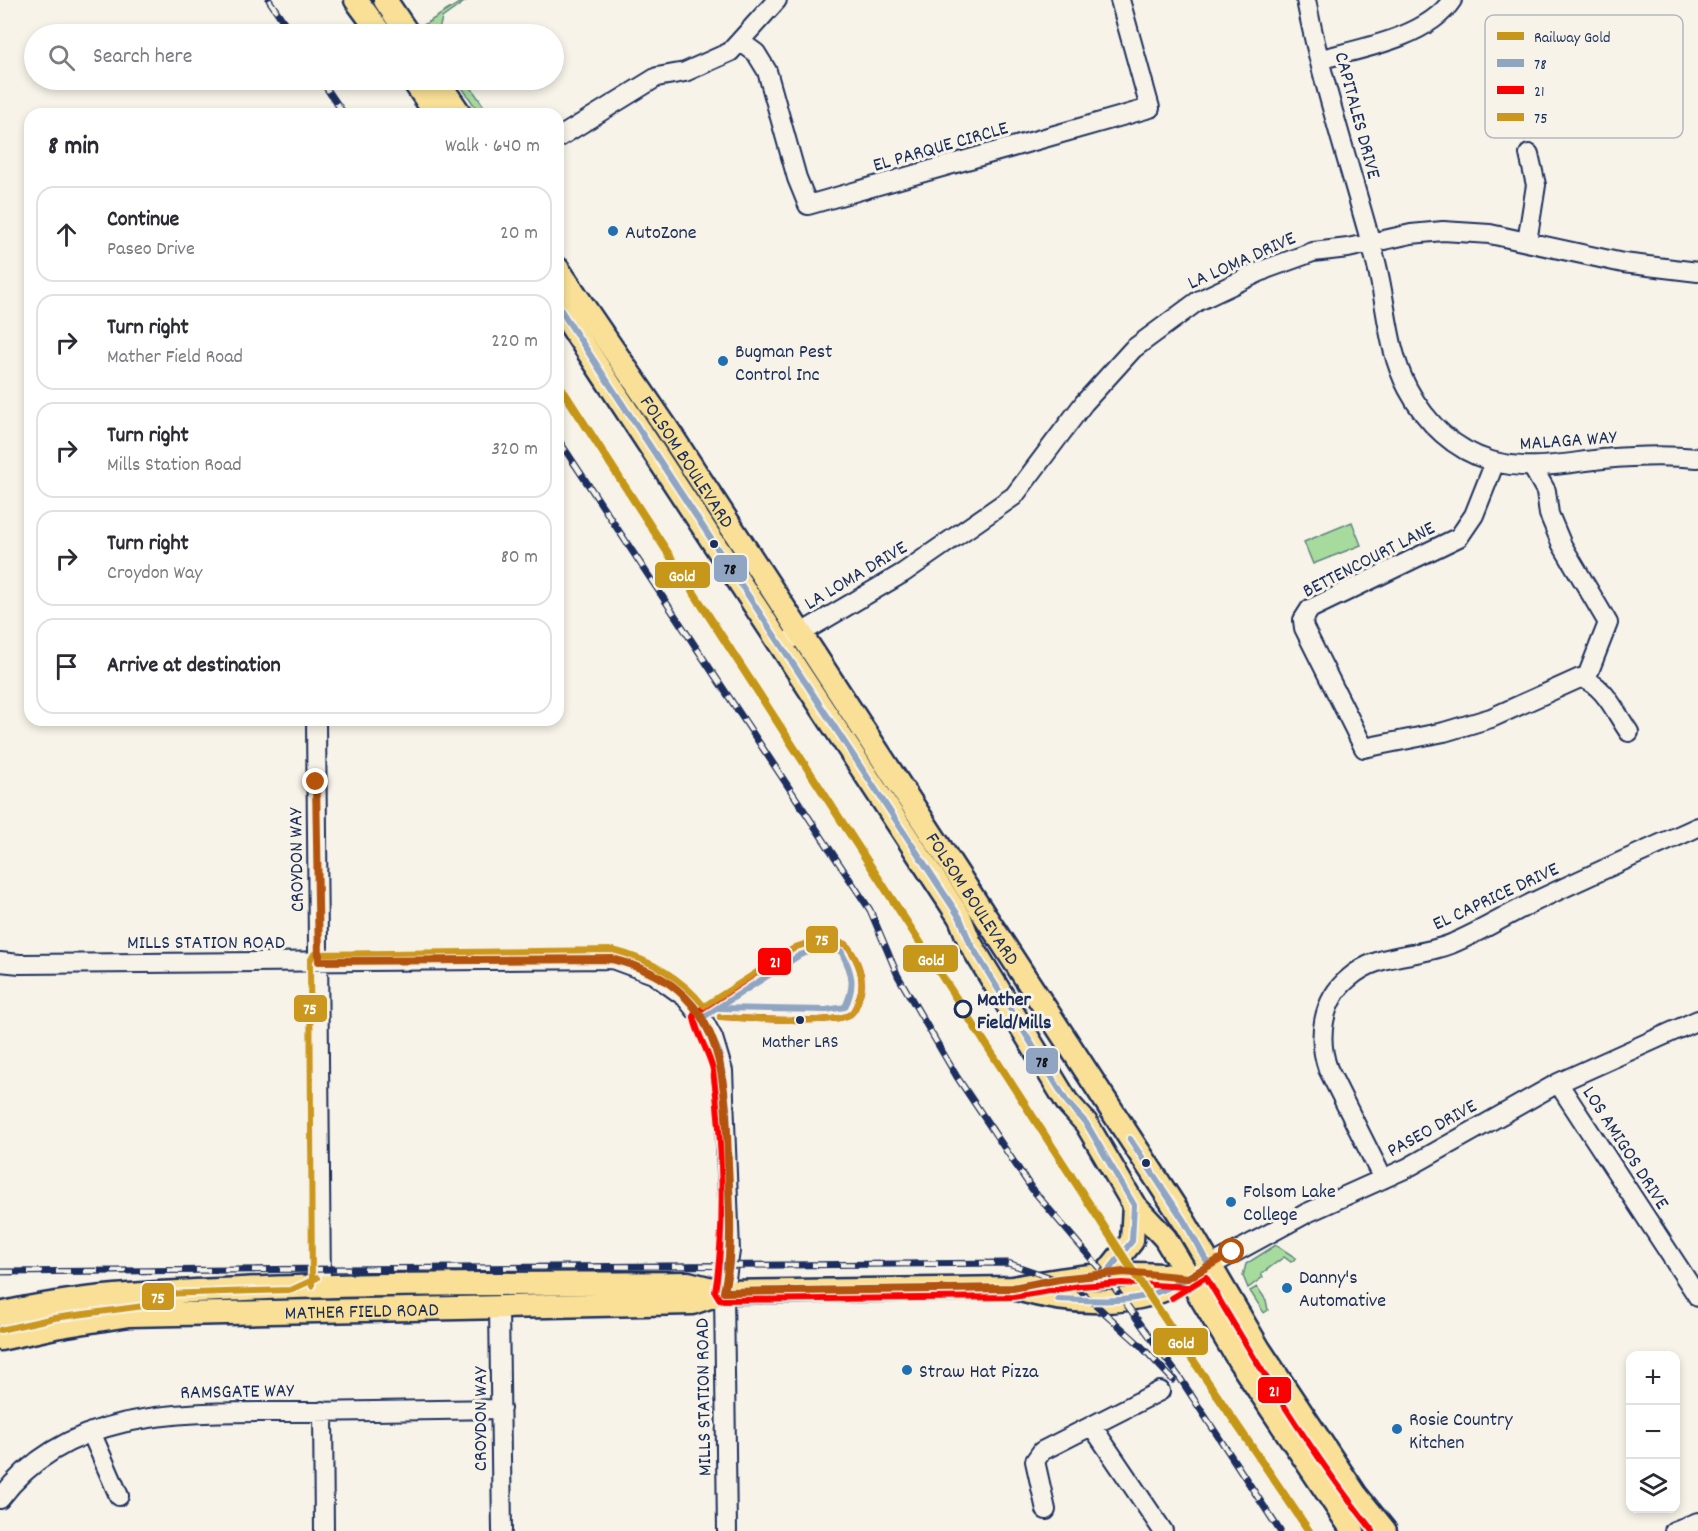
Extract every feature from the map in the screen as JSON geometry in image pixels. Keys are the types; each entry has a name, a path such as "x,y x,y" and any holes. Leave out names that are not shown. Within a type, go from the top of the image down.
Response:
{"main road":[{"path":"356,0 374,24"},
{"path":"385,0 401,24"},
{"path":"420,90 432,108"},
{"path":"444,90 456,108"},
{"name":"FOLSOM BOULEVARD","path":"564,277 612,345 1184,1221 1265,1358 1356,1495 1385,1531"},
{"name":"FOLSOM BOULEVARD","path":"564,315 960,918 970,943 1061,1092 1086,1123 1134,1205 1165,1238 1264,1399 1353,1531"},
{"path":"1105,1275 1132,1241 1134,1205"},
{"name":"MATHER FIELD ROAD","path":"0,1314 128,1293 321,1286 688,1283 724,1292 1013,1288 1059,1279 1124,1272 1188,1278"},
{"name":"MATHER FIELD ROAD","path":"1013,1288 1050,1299 1124,1300 1158,1294 1188,1278"},
{"path":"148,1315 163,1303 293,1299 321,1286"},
{"name":"MATHER FIELD ROAD","path":"0,1339 55,1327 148,1315 692,1303 724,1292"}],"street":[{"path":"564,134 650,81 710,63 741,42 777,0"},
{"name":"EL PARQUE CIRCLE","path":"741,42 756,53 767,71 797,178 808,205 1150,108 1120,0"},
{"name":"CAPITALES DRIVE","path":"1306,0 1370,242"},
{"path":"1321,59 1391,40 1416,29 1431,20 1452,0"},
{"path":"1527,242 1536,185 1529,154"},
{"name":"LA LOMA DRIVE","path":"781,645 903,573 1014,496 1105,378 1133,349 1164,324 1202,299 1266,269 1313,252 1411,234 1443,231 1484,233 1623,263 1698,272"},
{"name":"MALAGA WAY","path":"1370,242 1396,363 1409,392 1450,442 1469,453 1495,462 1533,468 1650,456 1698,458"},
{"name":"BETTENCOURT LANE","path":"1495,462 1474,514 1459,537 1310,609 1303,620 1304,627 1364,748 1444,732 1491,718 1576,678 1586,679"},
{"path":"1533,468 1546,491 1549,514 1562,545 1608,623 1586,679 1598,686 1629,732"},
{"name":"CROYDON WAY","path":"316,726 321,1286"},
{"name":"EL CAPRICE DRIVE","path":"1383,1179 1328,1070 1323,1050 1322,1030 1327,1010 1342,984 1374,961 1448,945 1538,899 1698,827"},
{"name":"MILLS STATION ROAD","path":"0,962 20,964 246,964 319,961 612,959 653,974 685,997 710,1030 723,1071 730,1251 724,1292 727,1531"},
{"name":"PASEO DRIVE","path":"1188,1278 1307,1213 1383,1179 1442,1149 1558,1083 1698,1020"},
{"name":"LOS AMIGOS DRIVE","path":"1558,1083 1698,1297"},
{"name":"CROYDON WAY","path":"499,1307 502,1531"},
{"path":"1046,1510 1035,1461 1042,1451 1160,1391"},
{"name":"RAMSGATE WAY","path":"0,1499 14,1480 33,1463 62,1443 91,1432 161,1414 501,1409"},
{"path":"323,1412 324,1531"},
{"path":"1092,1426 1163,1531"},
{"path":"91,1432 119,1497"},
{"path":"1674,1531 1698,1522"}],"green space":[{"path":"467,0 442,18 440,24 425,24"},
{"path":"464,90 473,90 485,108 476,108"},
{"path":"1352,522 1361,545 1313,564 1304,542"},
{"path":"1276,1245 1296,1258 1291,1262 1284,1257 1261,1274 1263,1277 1248,1288 1243,1276 1246,1264"},
{"path":"1257,1287 1266,1300 1268,1310 1264,1313 1250,1291"}],"railway":[{"path":"269,0 285,24"},
{"path":"328,90 340,108"},
{"path":"564,448 870,910 898,976 957,1077 1032,1189 1105,1275 1180,1378 1280,1531"},
{"path":"0,1272 1008,1263 1075,1286 1141,1346 1173,1380"}],"rail line":[{"name":"Gold","path":"564,392 1134,1273 1309,1531"}],"transit line":[{"name":"78","path":"564,315 960,918 970,943 1067,1102 1086,1123 1134,1205 1132,1241 1105,1275 1059,1279 1013,1288 724,1292 730,1264 727,1108 719,1052 702,1018 800,955 820,948 841,951 850,972 851,992 845,1007 826,1010 720,1008"},
{"name":"21","path":"720,1017 824,1020 849,1015 855,1008 862,985 853,954 846,944 820,939 796,947 694,1014 713,1070 719,1123 722,1211 715,1292 720,1300 1013,1297 1080,1286 1122,1283 1187,1287"},
{"name":"75","path":"312,1286 310,961 314,954 613,950 639,958 663,971 685,986 704,1006 796,947 820,939 846,944 853,954 862,985 855,1008 849,1015 824,1020 720,1017"},
{"name":"78","path":"1058,1299 1137,1298 1169,1287 1209,1265 1184,1221 1130,1139"},
{"name":"21","path":"1172,1298 1206,1277 1306,1439 1373,1531"},
{"name":"75","path":"0,1330 54,1318 144,1306 162,1294 291,1290 317,1278"}],"place":[{"name":"AutoZone","path":"613,231"},
{"name":"Bugman Pest Control Inc","path":"723,361"},
{"name":"Mather Field/Mills","path":"963,1009"},
{"name":"Mather LRS","path":"800,1020"},
{"name":"Folsom Lake College","path":"1231,1202"},
{"name":"Danny's Automative","path":"1287,1288"},
{"name":"Straw Hat Pizza","path":"907,1370"},
{"name":"Rosie Country Kitchen","path":"1397,1429"}],"route":[{"path":"316,782 319,961 612,959 630,963 667,982 696,1009 713,1038 723,1071 729,1175 730,1251 730,1264 724,1292 1013,1288 1059,1279 1124,1272 1188,1278 1232,1252"}]}
